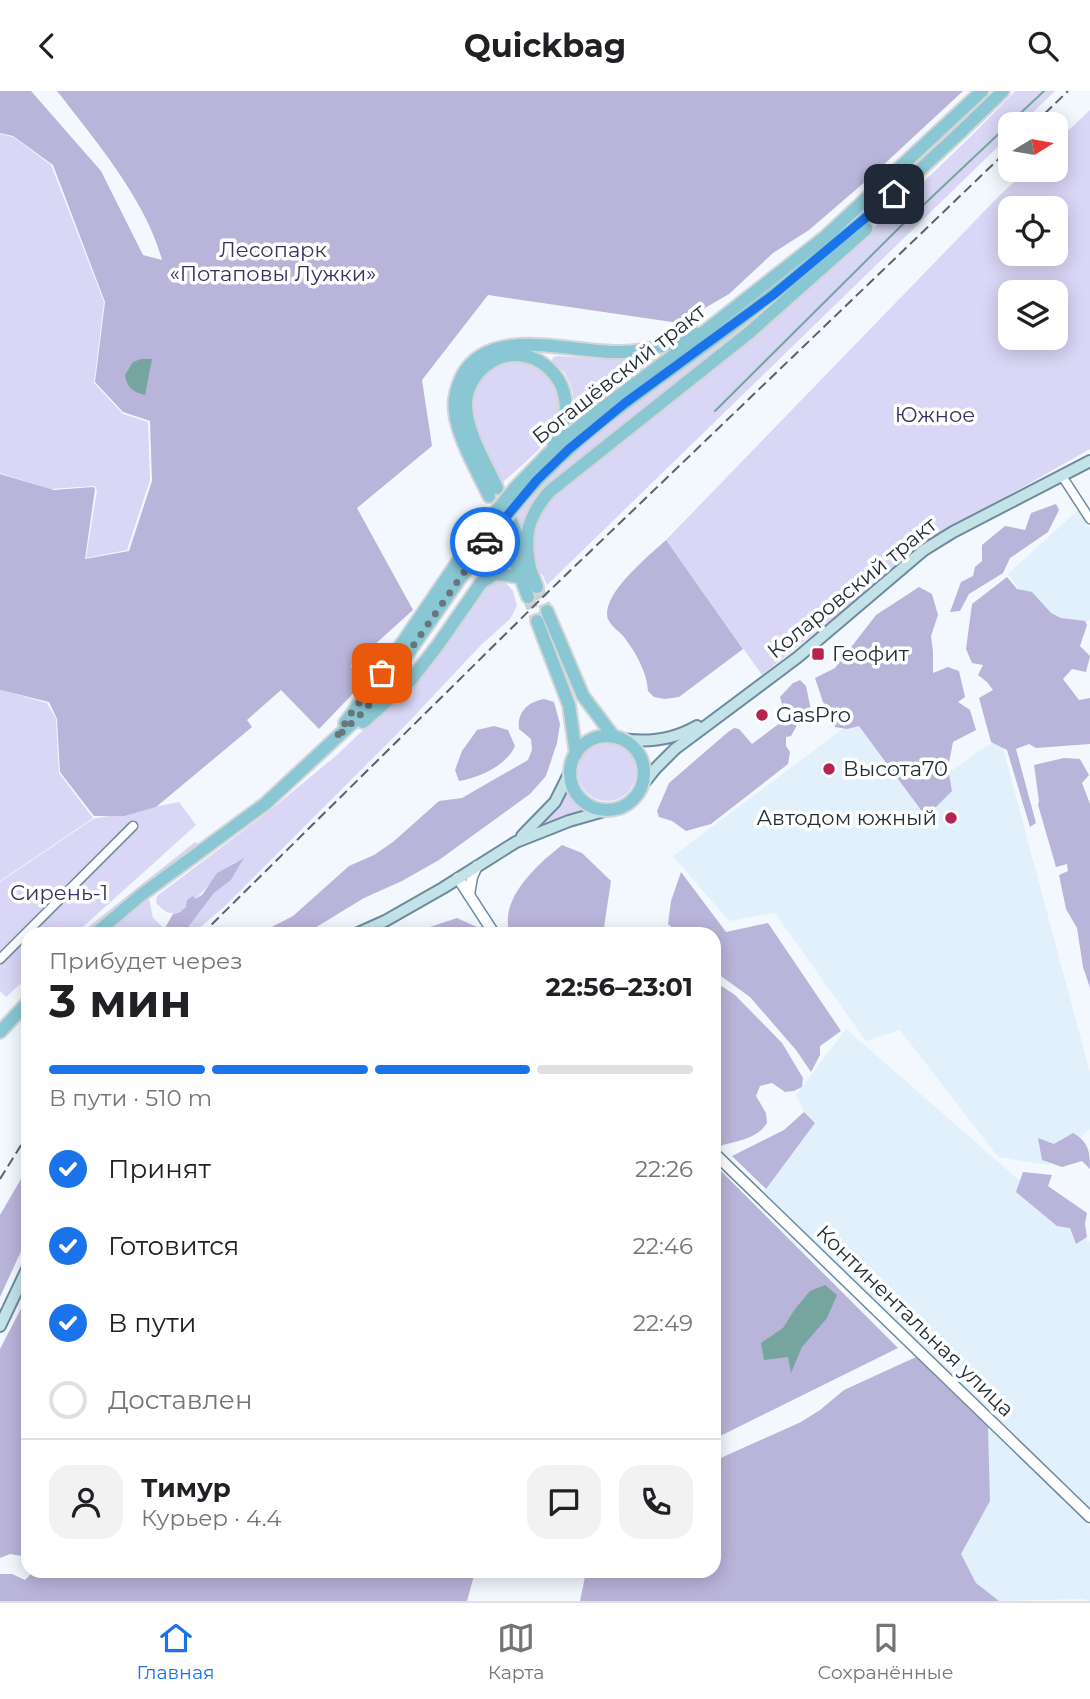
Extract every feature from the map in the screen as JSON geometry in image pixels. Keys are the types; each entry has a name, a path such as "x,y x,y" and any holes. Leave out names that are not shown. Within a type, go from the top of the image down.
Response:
{"main road":[{"name":"Богашёвский тракт","path":"103,927 141,895 265,804 336,738 519,492 530,472 590,417 825,237 982,91"},
{"name":"Богашёвский тракт","path":"519,492 625,403 794,278 924,168 1003,91"},
{"path":"526,575 528,529 536,508 550,491 780,306 884,212 924,168"},
{"path":"530,472 561,432 566,398 559,379 546,365 530,357 510,356 490,363 474,379 466,398 469,422 493,492 461,432 455,411 458,384 464,372 484,353 518,344 605,352 646,350 686,338 736,307"},
{"name":"Коларовский тракт","path":"640,788 664,759 718,715 798,657 924,550 953,532 1090,461"},
{"path":"510,518 526,575"},
{"path":"503,530 533,592"},
{"path":"336,738 360,725 410,681 487,577 502,574 526,575"},
{"path":"372,927 443,888 516,842 569,821 628,803 640,788 643,776 640,756 632,746 618,738 583,696 547,611"},
{"path":"537,621 569,705 576,754"},
{"name":"Коларовский тракт","path":"618,738 638,741 661,739 692,730 718,715"},
{"path":"516,842 555,802 564,788 576,754 589,741 601,736 618,738"},
{"path":"570,772 575,790 582,800 598,809 611,809"},
{"path":"0,1032 21,1010"},
{"path":"0,1326 21,1282"}],"street":[{"path":"1062,476 1090,519"},
{"path":"32,927 133,826"},
{"path":"468,895 477,866"},
{"path":"458,879 490,927"},
{"path":"443,888 468,895"},
{"path":"0,959 21,938"},
{"name":"Континентальная улица","path":"721,1160 1090,1517"}],"shaded area":[{"path":"152,359 145,395 131,389 125,375 133,362"},
{"path":"1078,510 1090,528 1090,620 1060,635 1032,606 1008,574"},
{"path":"857,718 913,797 1000,737 1090,1073 1090,1129 1048,1165 998,1157 900,1030 866,1041 775,913 729,921 673,856"},
{"path":"846,1029 1090,1242 1090,1510 762,1193 815,1123 804,1112 796,1095"},
{"path":"825,1285 837,1295 827,1318 802,1347 791,1373 788,1357 764,1360 761,1343 783,1328 810,1291"},
{"path":"988,1427 1090,1526 1090,1601 999,1601 976,1583 961,1554 990,1501"}],"green space":[{"name":"Лесопарк «Потаповы Лужки»","path":"0,91 31,91 101,171 143,255 162,260 132,193 103,150 57,91 963,91 809,230 773,253 729,294 679,323 488,295 422,380 432,446 357,508 413,610 351,666 363,683 319,729 281,690 247,720 252,727 156,807 124,816 94,816 60,772 57,719 49,702 0,690 0,474 54,490 93,487 95,489 85,559 129,551 152,481 150,421 123,412 95,382 105,302 53,165 13,136 0,133"},
{"path":"1015,91 1055,91 1033,112 998,112 998,147 547,585 542,574 539,574 533,542 537,523 553,496 849,250 961,146"},
{"name":"Южное","path":"1090,110 1090,449 930,540 762,675 666,540 998,197 998,266 1068,266 1068,196 1000,195 1014,182 1068,182 1068,131"},
{"path":"0,134 13,137 51,165 104,302 94,383 123,414 148,422 150,480 127,550 86,558 97,490 94,486 50,489 0,473"},
{"path":"769,307 545,489 527,510 521,531 516,516 559,466 628,408"},
{"path":"553,357 654,359 575,419 570,384 565,373 552,361"},
{"path":"510,361 534,365 549,375 560,396 561,411 557,425 548,438 502,483 477,431 473,398 478,383 490,371"},
{"path":"1056,504 1059,510 1048,532 1010,558 1003,573 969,594 960,611 950,612 961,582 973,576 975,567 982,561 982,545 1005,526 1025,530 1031,513"},
{"path":"666,540 743,649 679,697 665,699 654,697 648,691 640,663 624,637 610,623 607,611 611,600 627,577"},
{"path":"1007,577 1017,589 1032,592 1051,613 1061,618 1085,621 1087,625 1080,646 1090,656 1086,672 1072,669 1063,679 1079,700 1090,698 1090,744 1036,748 1029,744 1016,749 1036,823 1030,827 1007,750 991,742 979,698 993,690 978,675 983,665 972,663 966,649 972,604"},
{"path":"490,580 504,581 513,591 517,606 510,619 481,645 402,729 224,907 200,927 188,927 214,893 231,880 243,860 224,870 187,907 178,912 170,913 156,903 157,896 268,812 337,755 426,670"},
{"path":"919,587 932,594 938,615 931,636 933,673 948,667 959,671 965,697 958,702 970,710 976,730 953,742 948,768 952,791 934,809 921,810 859,726 847,729 835,727 815,678 835,668 876,615"},
{"path":"800,680 806,686 811,710 800,720 791,736 786,737 786,746 790,752 788,764 711,824 686,831 672,821 659,817 657,811 669,783 728,732 734,728 739,729 752,744 789,716 791,711 782,704 780,697 793,683"},
{"path":"0,690 47,703 56,719 59,773 93,818 0,881"},
{"path":"544,699 554,702 560,724 546,776 530,794 439,860 364,898 316,927 272,927 293,916 349,866 374,855 393,842 439,801 462,798 528,760 532,750 531,739 519,729 519,723 522,713 533,703"},
{"path":"494,726 508,730 515,746 511,753 499,765 475,777 459,781 455,770 462,751 477,730"},
{"path":"601,743 613,743 628,751 636,766 636,778 628,793 613,801 601,801 586,793 578,778 578,766 586,751"},
{"path":"1064,758 1080,759 1089,775 1082,783 1090,804 1090,988 1083,967 1077,928 1066,909 1059,875 1068,871 1067,864 1056,867 1038,805 1034,765"},
{"path":"567,787 574,799 586,810 558,819 527,834"},
{"name":"Сирень-1","path":"179,802 196,825 83,927 21,927 21,983 6,997 0,991 0,882 93,819"},
{"path":"197,843 196,847 94,927 88,927"},
{"path":"562,845 582,853 611,881 604,927 509,927 510,908 515,896 542,862"},
{"path":"244,858 231,880 214,893 188,927 166,927 173,914 186,907 187,900 202,895 217,873"},
{"path":"681,872 726,932 768,923 841,1031 820,1046 820,1055 811,1072 796,1050 750,997 721,976 721,927 671,927 668,924 671,901"},
{"path":"149,898 153,918 163,927 115,927"},
{"path":"457,918 477,927 430,927"},
{"path":"721,986 735,995 782,1043 803,1078 802,1087 794,1091 785,1092 772,1083 760,1086 756,1096 766,1113 767,1123 758,1133 721,1146"},
{"path":"804,1112 815,1123 766,1189 732,1156 784,1130"},
{"path":"1073,1133 1088,1148 1090,1169 1082,1161 1062,1167 1042,1160 1038,1138 1054,1144"},
{"path":"721,1171 898,1348 721,1436"},
{"path":"1023,1172 1052,1175 1048,1186 1087,1213 1087,1237 1076,1244 1070,1228 1057,1226 1016,1192"},
{"path":"21,1179 21,1251 0,1297 0,1215"},
{"path":"21,1308 21,1556 10,1554 0,1558 0,1349"},
{"path":"916,1357 988,1427 990,1501 961,1554 976,1583 999,1601 580,1601 585,1578 721,1578 721,1458 801,1422 844,1390"},
{"path":"0,1574 12,1574 25,1580 473,1578 467,1601 0,1601"}],"waterway":[{"path":"715,411 899,228 1044,91"}],"tunnel":[{"path":"537,587 547,611"},
{"path":"528,597 537,621"}],"railway":[{"path":"1046,112 1068,91"},
{"path":"209,927 547,593 998,160"},
{"path":"0,1179 21,1145"}],"way so far":[{"path":"382,673 336,738 375,700 485,542"}],"place":[{"name":"Геофит","path":"818,654"},
{"name":"GasPro","path":"762,715"},
{"name":"Высота70","path":"829,769"},
{"name":"Автодом южный","path":"951,818"}],"route":[{"path":"485,542 537,480 569,449 625,403 773,295 894,194"}]}
